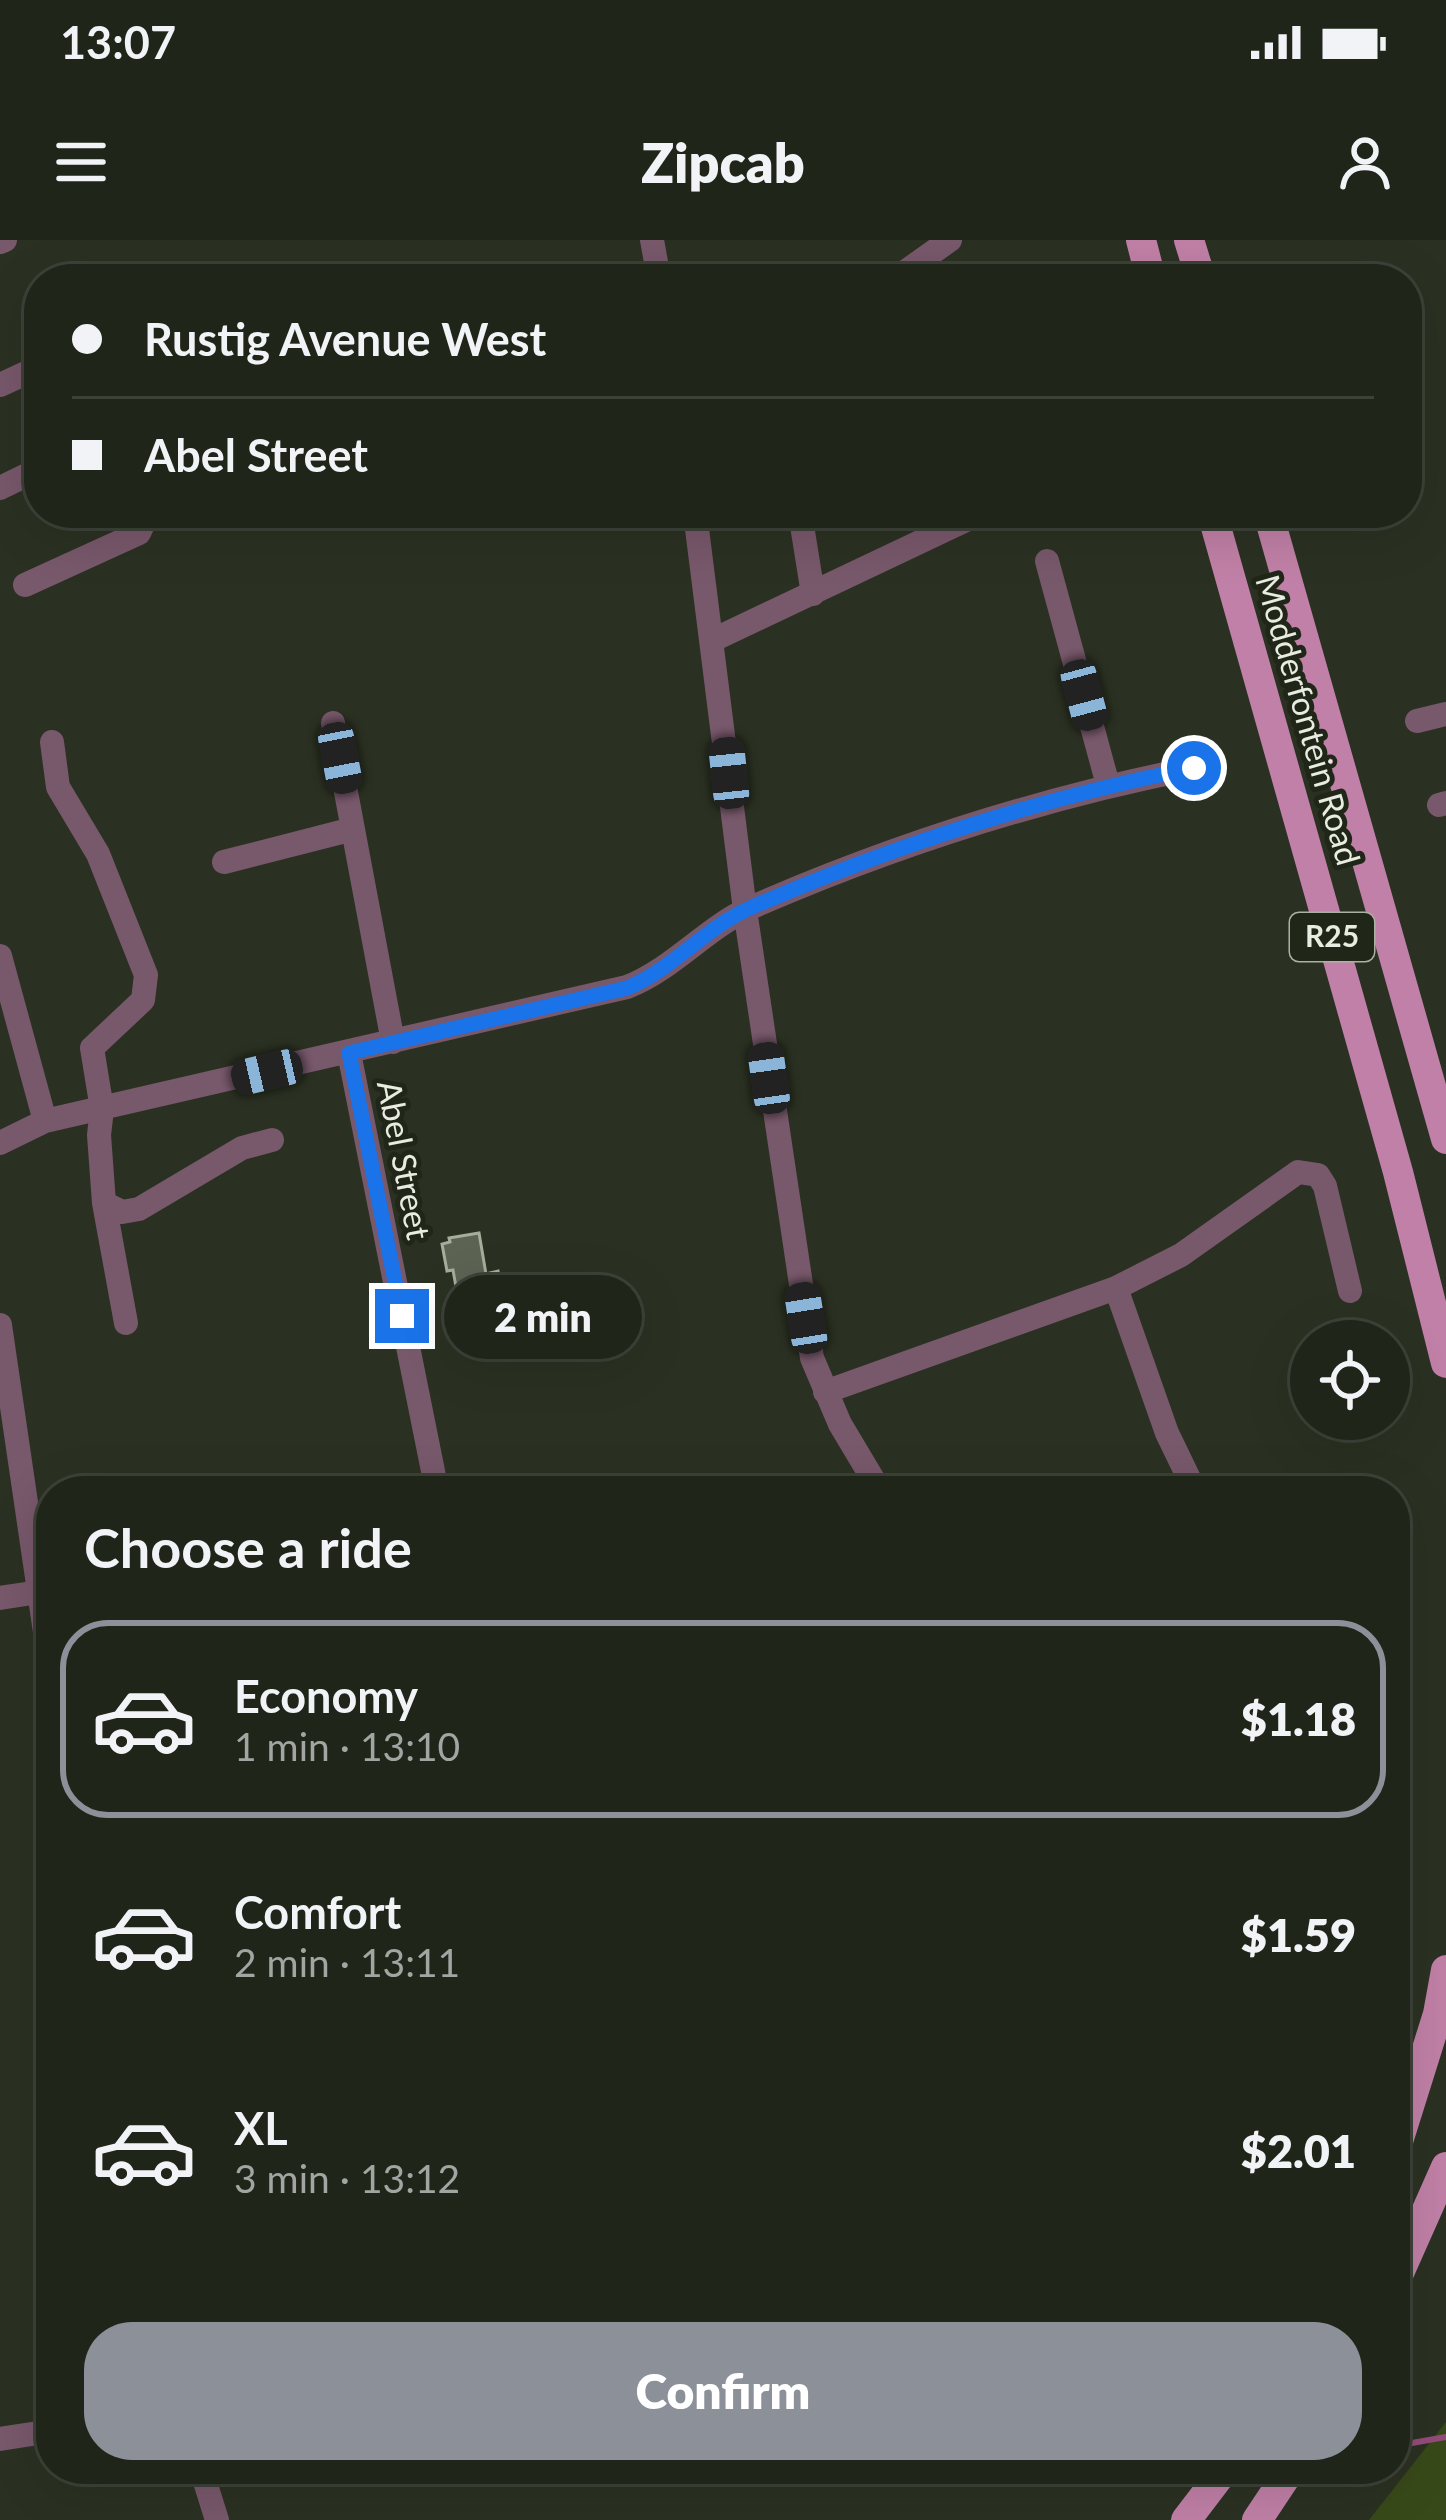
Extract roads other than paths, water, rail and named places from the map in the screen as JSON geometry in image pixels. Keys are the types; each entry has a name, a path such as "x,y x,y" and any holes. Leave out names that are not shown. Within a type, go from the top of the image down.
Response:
{"main road":[{"name":"Modderfontein Road","path":"1216,528 1398,1172 1446,1363"},
{"name":"Modderfontein Road","path":"1272,528 1446,1139"},
{"path":"1410,2103 1438,2014 1446,1970"},
{"path":"1410,2248 1446,2167"},
{"path":"1186,2520 1214,2484"},
{"path":"1257,2520 1281,2484"}],"street":[{"path":"917,264 950,240"},
{"path":"25,585 141,528"},
{"path":"697,528 745,910 812,1358 825,1392 872,1476"},
{"path":"802,528 813,594"},
{"path":"713,640 950,528"},
{"path":"1047,561 1108,785"},
{"path":"1418,721 1446,714"},
{"name":"Abel Street","path":"334,723 393,1042"},
{"path":"52,742 58,787 98,854 146,975 143,1000 92,1048 102,1109 104,1203 126,1323"},
{"path":"0,1143 45,1120 627,988 661,971 745,910 1005,813 1194,768"},
{"path":"224,862 353,829"},
{"path":"0,956 45,1120"},
{"name":"Abel Street","path":"349,1053 434,1476"},
{"path":"104,1203 122,1212 139,1209 242,1148 272,1140"},
{"path":"825,1392 1115,1288 1181,1255 1298,1172 1309,1171 1325,1186 1350,1291"},
{"path":"1115,1288 1166,1433 1188,1476"},
{"path":"0,1325 36,1571"},
{"path":"0,1598 36,1592"},
{"path":"0,2439 36,2433"},
{"path":"206,2484 217,2520"}],"waterway":[{"path":"1410,2443 1446,2437"}]}
